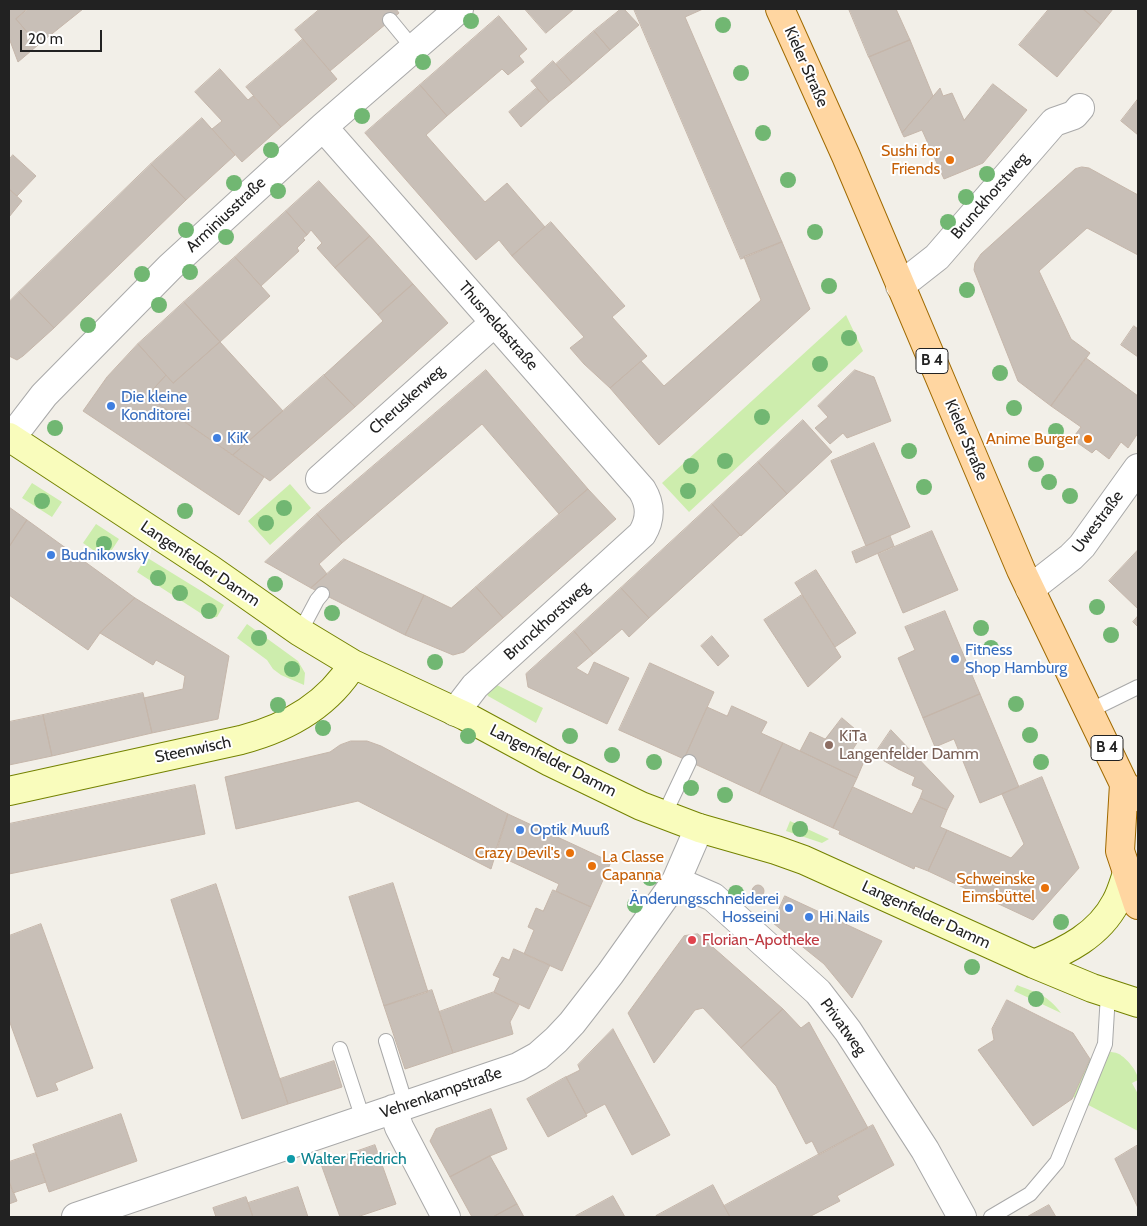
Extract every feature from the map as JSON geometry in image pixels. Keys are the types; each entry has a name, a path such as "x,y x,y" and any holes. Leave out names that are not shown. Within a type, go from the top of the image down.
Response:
{"main road":[{"name":"Kieler Straße","path":"780,9 846,156 1030,589 1089,712 1131,791 1120,851 1138,904"}],"street":[{"name":"Arminiusstraße","path":"10,438 44,395 170,267 323,127 459,9"},
{"name":"Brunckhorstweg","path":"900,286 937,257 1054,122 1074,115 1080,108"},
{"name":"Thusneldastraße","path":"323,127 642,490 649,505 647,527 642,534"},
{"name":"Cheruskerweg","path":"320,479 495,322"},
{"name":"Langenfelder Damm","path":"10,438 152,531 300,632 353,664 455,712 603,788 664,815 699,828 804,860 1034,964 1108,994 1138,1003"},
{"name":"Uwestraße","path":"1030,589 1082,546 1138,468"},
{"name":"Brunckhorstweg","path":"455,712 476,686 642,534"},
{"name":"Steenwisch","path":"9,791 241,740 276,729 307,712 321,701 341,681 353,664"},
{"name":"Vehrenkampstraße","path":"76,1217 518,1066 538,1056 572,1023 610,974 676,881 699,828"},
{"path":"1034,964 1072,948 1088,936 1101,923 1116,903 1127,873"},
{"name":"Privatweg","path":"676,881 713,897 818,992 848,1031 925,1150 962,1217"},
{"path":"400,1107 398,1127 446,1217"}],"lane":[{"path":"390,20 413,48"},
{"path":"300,632 322,594"},
{"path":"1089,712 1138,688"},
{"path":"664,815 689,762"},
{"path":"991,1217 1030,1194 1057,1162 1104,1044 1108,994"},
{"path":"386,1041 400,1107"},
{"path":"340,1049 363,1119"}],"green space":[{"path":"846,315 863,351 689,512 662,483"},
{"path":"32,483 62,502 52,517 22,498"},
{"path":"290,484 311,508 270,545 248,521"},
{"path":"96,524 119,539 106,559 83,543"},
{"path":"146,557 224,605 217,617 208,618 137,572"},
{"path":"247,624 298,661 305,673 304,685 281,675 273,669 267,660 237,638"},
{"path":"491,682 543,708 536,723 488,696"},
{"path":"790,821 829,839 822,843 786,831"},
{"path":"1017,985 1047,998 1061,1013 1014,991"},
{"path":"1106,1051 1122,1056 1136,1073 1138,1080 1132,1083 1138,1094 1138,1131 1073,1097 1090,1059"}],"building":[{"path":"9,9 24,9 25,11 16,19 38,45 18,62 9,38"},
{"path":"28,9 83,9 38,45 16,19"},
{"path":"320,9 396,9 399,13 330,71 295,30"},
{"path":"525,9 574,9 546,33"},
{"path":"621,9 624,9 639,25 610,50 594,31"},
{"path":"634,9 703,9 685,17 782,242 741,259"},
{"path":"849,9 896,9 910,40 869,57"},
{"path":"1049,9 1083,9 1101,24 1057,77 1019,45"},
{"path":"1083,9 1113,9 1101,24"},
{"path":"499,16 527,49 519,56 524,62 508,75 502,69 447,116 420,85"},
{"path":"594,31 610,50 572,83 556,64"},
{"path":"303,39 337,79 281,127 246,87"},
{"path":"910,40 933,96 902,133 869,57"},
{"path":"553,61 572,83 549,102 531,81"},
{"path":"220,69 248,100 253,96 281,127 242,162 212,129 222,121 195,92"},
{"path":"993,84 1027,110 983,163 944,179 922,130 904,137 902,133 940,88 943,96 952,93 964,120"},
{"path":"420,85 447,116 426,135 485,202 507,183 545,227 512,256 499,240 476,260 365,133"},
{"path":"537,88 549,102 521,127 509,112"},
{"path":"1138,99 1138,135 1121,121"},
{"path":"202,118 235,155 186,200 151,164"},
{"path":"13,155 36,176 17,196 9,189 9,160"},
{"path":"151,164 186,200 54,328 19,292"},
{"path":"1089,168 1138,195 1138,255 1087,228 1039,271 1071,339 1090,353 1051,406 1018,381 974,270 975,263 981,254 1075,169"},
{"path":"319,181 370,236 335,268 317,248 322,243 311,230 307,235 286,211"},
{"path":"9,189 22,201 9,217"},
{"path":"286,211 307,235 297,248 299,251 261,286 235,257"},
{"path":"551,222 625,306 612,317 647,356 610,388 570,348 584,337 512,256"},
{"path":"370,236 413,284 378,315 335,268"},
{"path":"782,242 810,309 659,445 610,388 641,361 664,386 761,300 744,257"},
{"path":"235,257 270,296 220,342 184,302"},
{"path":"413,284 448,323 355,407 324,375 383,321 378,315"},
{"path":"19,292 54,328 17,360 9,356 9,302"},
{"path":"184,302 220,342 173,383 138,344"},
{"path":"1134,326 1138,329 1138,357 1121,345"},
{"path":"220,342 283,411 233,455 147,396 166,375 173,383"},
{"path":"138,344 166,375 147,396 264,477 239,515 83,411 107,377"},
{"path":"1086,358 1138,396 1138,433 1128,448 1121,442 1109,459 1096,449 1092,453 1072,439 1081,427 1051,406"},
{"path":"486,370 588,489 559,514 482,424 342,543 317,514"},
{"path":"855,370 874,377 891,421 847,438 843,433 830,444 815,428 828,417 818,406"},
{"path":"324,375 355,407 270,481 233,455"},
{"path":"803,420 832,452 787,494 758,462"},
{"path":"874,443 910,527 866,546 831,461"},
{"path":"758,462 787,494 741,536 712,504"},
{"path":"588,489 616,519 503,618 476,587"},
{"path":"712,504 740,535 649,618 621,588"},
{"path":"9,507 27,520 9,547"},
{"path":"317,514 342,543 319,564 327,574 311,588 265,562"},
{"path":"27,520 135,598 100,633 88,650 9,595 9,547"},
{"path":"932,531 958,590 903,613 878,554"},
{"path":"890,536 894,546 856,563 852,552"},
{"path":"1138,550 1138,609 1109,581"},
{"path":"344,559 424,595 405,635 311,588"},
{"path":"816,570 856,633 835,647 795,583"},
{"path":"476,587 503,618 464,652 453,655 405,635 424,595 451,608"},
{"path":"621,588 649,618 629,637 622,629 593,654 574,631"},
{"path":"802,595 841,657 808,687 764,620"},
{"path":"135,598 229,656 218,719 152,733 144,698 183,689 185,676 156,660 153,665 100,633"},
{"path":"945,611 980,694 923,718 898,658 915,650 905,627"},
{"path":"1138,616 1138,627 1133,622"},
{"path":"574,631 593,654 576,668 588,675 594,662 629,678 607,724 528,687 526,674"},
{"path":"712,636 729,656 718,666 701,646"},
{"path":"650,663 714,692 684,759 619,730"},
{"path":"143,693 152,733 52,756 43,715"},
{"path":"980,694 1019,787 980,803 954,739 935,747 923,718"},
{"path":"732,706 767,722 761,733 783,743 759,794 684,759 707,707 727,716"},
{"path":"43,715 52,756 9,765 9,722"},
{"name":"KiTa Langenfelder Damm","path":"842,718 862,735 851,752 865,759 857,778 800,751 810,732 825,739"},
{"path":"891,730 954,796 947,810 920,798 923,790 912,785 915,777 874,755"},
{"path":"351,741 367,741 381,746 508,814 491,869 358,801 236,829 225,777 330,752 340,745"},
{"path":"783,743 857,778 833,828 759,794"},
{"path":"1042,777 1079,868 1033,920 928,871 947,830 1011,858 1024,844 1002,794"},
{"path":"195,785 205,834 9,874 9,824"},
{"path":"853,787 912,814 920,798 947,810 940,827 947,830 928,871 915,866 914,869 839,834 840,831 833,828"},
{"path":"508,814 611,862 591,907 556,891 559,884 495,854"},
{"path":"393,883 428,992 384,1006 349,897"},
{"path":"216,884 288,1104 242,1119 171,900"},
{"path":"758,885 764,891 758,897 752,891"},
{"path":"553,890 591,907 562,971 524,954 534,930 528,927 536,908 543,911"},
{"path":"785,896 882,941 852,998 824,964 773,923"},
{"path":"41,924 93,1068 55,1083 58,1090 37,1097 9,1020 9,936"},
{"path":"698,934 783,1009 741,1048 703,1008 695,1010 654,1063 628,1013 684,936"},
{"path":"514,949 550,965 529,1009 494,992 500,978 493,975 502,957 509,960"},
{"path":"432,990 453,1053 405,1069 384,1006"},
{"path":"494,992 519,1005 510,1022 513,1034 453,1053 439,1012"},
{"path":"1007,1000 1073,1033 1090,1059 1072,1099 1033,1126 978,1050 994,1040 992,1029"},
{"path":"783,1009 801,1028 809,1022 868,1128 819,1155 812,1141 806,1144 776,1086 741,1048"},
{"path":"613,1029 670,1135 632,1155 605,1104 586,1114 566,1077 580,1070 578,1065"},
{"path":"334,1061 342,1087 288,1104 280,1079"},
{"path":"566,1077 587,1116 548,1137 527,1099"},
{"path":"491,1109 507,1149 450,1177 430,1141 436,1129"},
{"path":"121,1114 137,1161 49,1192 33,1145"},
{"path":"873,1125 894,1165 837,1196 840,1201 809,1217 730,1217 724,1206"},
{"path":"375,1145 396,1204 357,1217 340,1217 321,1164"},
{"path":"1138,1145 1138,1208 1115,1159"},
{"path":"36,1153 46,1182 13,1193 9,1181 9,1162"},
{"path":"490,1156 517,1204 493,1217 472,1217 450,1177"},
{"path":"9,1181 17,1201 9,1204"},
{"path":"713,1185 730,1217 656,1217 656,1216"},
{"path":"298,1187 308,1217 253,1217 248,1203"},
{"path":"613,1196 625,1217 576,1216"},
{"path":"246,1197 253,1217 216,1217 213,1208"},
{"path":"517,1204 524,1217 493,1217"},
{"path":"1049,1205 1056,1217 1027,1217"}],"place":[{"name":"Sushi for Friends","path":"950,160"},
{"name":"Die kleine Konditorei","path":"111,406"},
{"name":"KiK","path":"217,438"},
{"name":"Anime Burger","path":"1088,439"},
{"name":"Budnikowsky","path":"51,555"},
{"name":"Fitness Shop Hamburg","path":"955,659"},
{"name":"KiTa Langenfelder Damm","path":"829,745"},
{"name":"Optik Muuß","path":"520,830"},
{"name":"Crazy Devil's","path":"570,853"},
{"name":"La Classe Capanna","path":"592,866"},
{"name":"Schweinske Eimsbüttel","path":"1045,888"},
{"name":"Änderungsschneiderei Hosseini","path":"789,908"},
{"name":"Hi Nails","path":"809,917"},
{"name":"Florian-Apotheke","path":"692,940"},
{"name":"Walter Friedrich","path":"291,1159"}]}
